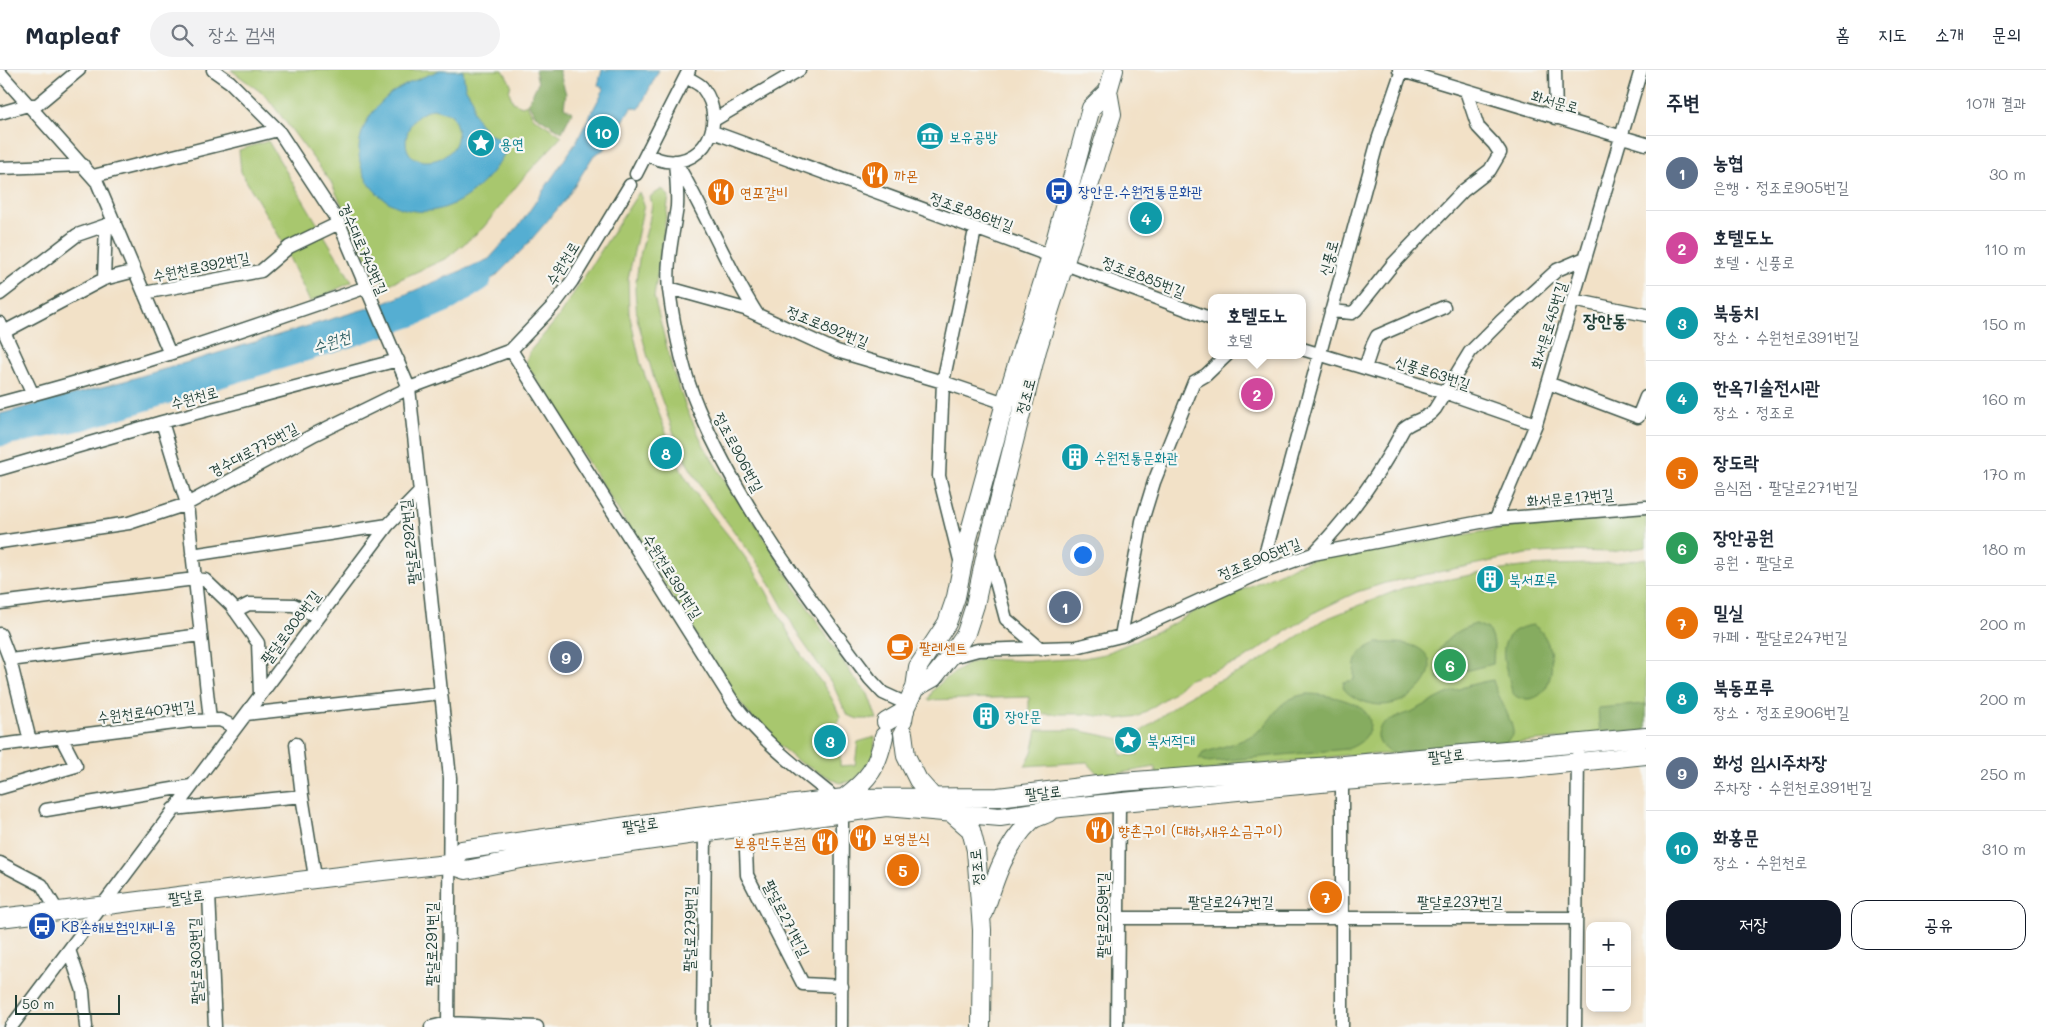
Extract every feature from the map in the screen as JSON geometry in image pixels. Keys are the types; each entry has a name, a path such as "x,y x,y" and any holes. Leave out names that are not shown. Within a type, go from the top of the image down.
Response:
{"main road":[{"name":"정조로","path":"916,688 933,678 949,658 966,633 976,605 987,549 1058,260 1091,108 1108,91 1114,70"},
{"name":"정조로","path":"981,1027 981,922 976,850 971,830 933,797 918,780 906,756 898,721 916,688 918,667 947,623 956,597 1005,403 1058,260"},
{"path":"839,804 867,779 877,764 898,721"},
{"name":"팔달로","path":"448,864 462,850 839,804 933,797 998,797 1122,782 1344,765 1646,737"},
{"name":"팔달로","path":"0,918 209,894 315,878 448,864 466,870 526,858 746,826 839,804 1000,817 1060,808 1646,755"},
{"path":"981,922 996,873 1011,847 1032,820 1060,808"}],"street":[{"path":"0,113 28,105 37,105 79,70"},
{"name":"경수대로743번길","path":"213,70 230,82 278,130 338,223 409,388"},
{"path":"647,154 666,162 693,157 714,126 799,70"},
{"name":"화서문로","path":"1401,70 1646,144"},
{"name":"신풍로","path":"1260,573 1378,140 1401,70"},
{"path":"1554,70 1556,118"},
{"name":"화서문로45번길","path":"1496,519 1536,424 1641,70"},
{"path":"0,73 97,182 110,224 135,271 170,354"},
{"path":"688,73 702,87 711,105 714,126"},
{"name":"수원천로","path":"511,350 553,306 572,281 633,180 688,73"},
{"path":"1331,311 1352,313 1356,310 1392,264 1463,191 1490,170 1496,161 1500,154 1494,144 1478,127 1466,91"},
{"name":"정조로886번길","path":"714,126 975,230 1058,260"},
{"path":"92,176 278,130"},
{"path":"675,161 696,196 741,290 756,314"},
{"name":"정조로906번길","path":"675,161 677,205 670,245 669,288 680,347 697,406 740,491 803,591 870,679 883,693 898,721"},
{"path":"0,168 83,165"},
{"name":"수원천로392번길","path":"144,293 261,271 289,247 338,223"},
{"path":"104,279 110,224"},
{"path":"0,294 77,235 110,224"},
{"path":"962,568 939,476 942,382 975,230"},
{"path":"1313,554 1360,501 1377,476 1404,428 1410,422 1429,416 1447,393 1470,352 1557,270 1586,258"},
{"name":"정조로885번길","path":"1058,260 1208,317"},
{"path":"33,395 3,333 104,279 135,271"},
{"name":"정조로892번길","path":"669,288 756,314 838,351 1005,403"},
{"path":"0,403 170,354 368,292"},
{"path":"1573,300 1646,315"},
{"path":"1365,368 1372,344 1378,336 1444,307"},
{"path":"1306,349 1319,354"},
{"name":"경수대로775번길","path":"0,542 128,524 187,504 315,434 409,388 511,350"},
{"name":"수원천로391번길","path":"511,350 746,720 768,744 829,793 839,804"},
{"name":"신풍로63번길","path":"1319,354 1447,393 1536,424"},
{"name":"수원천로","path":"0,468 396,356"},
{"path":"1121,636 1142,521 1154,482 1194,382 1206,375 1223,359"},
{"path":"1548,383 1638,417 1646,398"},
{"name":"팔달로292번길","path":"409,388 450,778 448,864"},
{"name":"수원천로407번길","path":"0,744 210,720 187,504 162,422"},
{"name":"팔달로308번길","path":"11,1027 388,525 420,492"},
{"name":"화서문로17번길","path":"1496,519 1646,507"},
{"name":"정조로905번길","path":"949,658 978,650 1076,647 1121,636 1260,573 1313,554 1496,519"},
{"path":"192,555 388,525"},
{"path":"987,549 1006,619 1041,649"},
{"path":"0,603 195,579 205,580 235,611 258,643 260,694"},
{"path":"235,611 248,604 294,605 318,617"},
{"path":"0,634 10,660 30,741"},
{"path":"10,660 201,635"},
{"path":"246,714 441,693"},
{"path":"210,720 220,720 235,728"},
{"path":"0,788 76,766 62,737"},
{"path":"1575,1027 1578,742"},
{"path":"296,744 315,878"},
{"path":"1342,781 1342,1027"},
{"path":"46,810 191,786"},
{"path":"173,809 302,796"},
{"path":"839,804 841,1027"},
{"name":"팔달로259번길","path":"1117,1027 1119,804"},
{"name":"팔달로271번길","path":"746,826 747,875 803,984 842,986"},
{"name":"팔달로279번길","path":"703,1027 705,832"},
{"path":"0,863 42,885 58,912"},
{"name":"팔달로291번길","path":"448,864 448,1025"},
{"name":"팔달로303번길","path":"209,894 215,1027"},
{"name":"팔달로237번길","path":"1343,917 1576,918"},
{"name":"팔달로247번길","path":"1119,918 1343,917"},
{"path":"69,950 83,991 86,1027"},
{"path":"431,1027 448,1025 536,1027"}],"green space":[{"path":"231,70 503,70 511,84 509,92 513,102 522,106 527,104 533,117 562,136 523,178 483,228 447,258 385,286 370,266 331,182 266,96"},
{"path":"535,70 559,70 566,94 564,107 572,112 562,132 535,115 528,103 538,83"},
{"path":"268,141 352,282 310,302 280,238 241,172 239,150"},
{"path":"662,189 669,196 654,297 673,371 687,410 704,446 728,486 747,510 854,678 868,694 877,719 858,719 847,715 833,685 800,638 762,569 704,491 682,455 654,379 637,318 635,289 639,259 652,204 650,197"},
{"path":"639,192 644,205 628,279 629,313 641,365 670,443 653,448 658,464 675,458 701,501 752,567 800,653 831,698 840,717 836,727 822,734 823,747 840,745 840,766 855,765 858,742 875,737 874,756 854,781 840,783 799,762 764,733 731,691 526,363 530,351 557,319"},
{"path":"1646,516 1646,547 1611,552 1569,551 1526,554 1385,583 1357,592 1317,611 1241,661 1187,680 1172,694 1139,716 1118,719 1085,714 1029,714 1029,697 928,700 933,690 945,679 968,664 982,659 1034,661 1084,658 1104,654 1167,627 1209,603 1216,604 1241,590 1309,560 1530,524"},
{"path":"1646,558 1646,731 1394,754 1349,755 1157,776 1155,767 1104,776 1097,773 1087,762 1025,766 1033,750 1037,730 1077,730 1120,739 1121,755 1138,755 1139,733 1184,699 1211,684 1247,669 1323,620 1403,588 1481,573 1484,592 1501,588 1497,571 1534,566 1609,563"},
{"path":"1476,624 1488,629 1494,644 1493,664 1464,671 1440,681 1436,671 1436,661 1443,645 1458,632"},
{"path":"1533,625 1542,632 1548,643 1551,669 1549,681 1544,691 1535,698 1524,699 1513,694 1505,667 1504,649 1505,642 1515,631"},
{"path":"1377,643 1412,645 1427,655 1430,666 1427,677 1420,688 1408,698 1393,704 1377,705 1360,700 1344,689 1344,682 1354,680 1356,661 1360,653"},
{"path":"1493,680 1513,730 1513,735 1505,743 1391,753 1381,745 1378,737 1379,730 1388,721 1461,688"},
{"path":"1307,694 1337,698 1358,706 1366,713 1370,720 1366,737 1347,749 1207,762 1199,759 1203,753 1235,743 1254,734 1262,728 1281,705 1296,697"},
{"path":"1646,704 1646,731 1600,735 1598,708"}],"water":[{"name":"용연","path":"440,70 463,71 465,87 473,100 473,110 479,123 489,134 505,141 509,146 478,187 445,208 413,211 386,200 367,179 359,152 366,122 392,93 409,83","holes":["433,109 451,114 457,131 455,145 447,155 435,160 423,161 412,156 407,147 408,131 415,120 421,114"]},
{"path":"602,70 659,70 639,109 632,107 605,149 594,155 566,199 524,248 495,277 449,298 0,438 0,414 128,380 385,303 489,259 521,223 575,144 604,89 598,85"}],"waterway":[{"name":"수원천","path":"0,434 81,418 340,338 415,313 449,298 479,279"}],"place":[{"name":"화홍문","path":"603,132"},
{"name":"보유공방","path":"930,136"},
{"name":"용연","path":"481,143"},
{"name":"까몬","path":"875,175"},
{"name":"장안문.수원전통문화관","path":"1059,191"},
{"name":"연포갈비","path":"721,192"},
{"name":"한옥기술전시관","path":"1146,218"},
{"name":"호텔도노","path":"1257,394"},
{"name":"북동포루","path":"666,453"},
{"name":"수원전통문화관","path":"1075,457"},
{"name":"북서포루","path":"1490,579"},
{"name":"농협","path":"1065,607"},
{"name":"팔레센트","path":"900,647"},
{"name":"화성 임시주차장","path":"566,657"},
{"name":"장안공원","path":"1450,665"},
{"name":"장안문","path":"986,716"},
{"name":"북서적대","path":"1128,740"},
{"name":"북동치","path":"830,741"},
{"name":"향촌구이 (대하,새우소금구이)","path":"1099,830"},
{"name":"보영분식","path":"863,838"},
{"name":"보용만두본점","path":"825,842"},
{"name":"장도락","path":"903,870"},
{"name":"밀실","path":"1326,897"},
{"name":"KB손해보험인재니움","path":"42,926"}],"district":[{"name":"장안동","path":"1605,320"}]}
